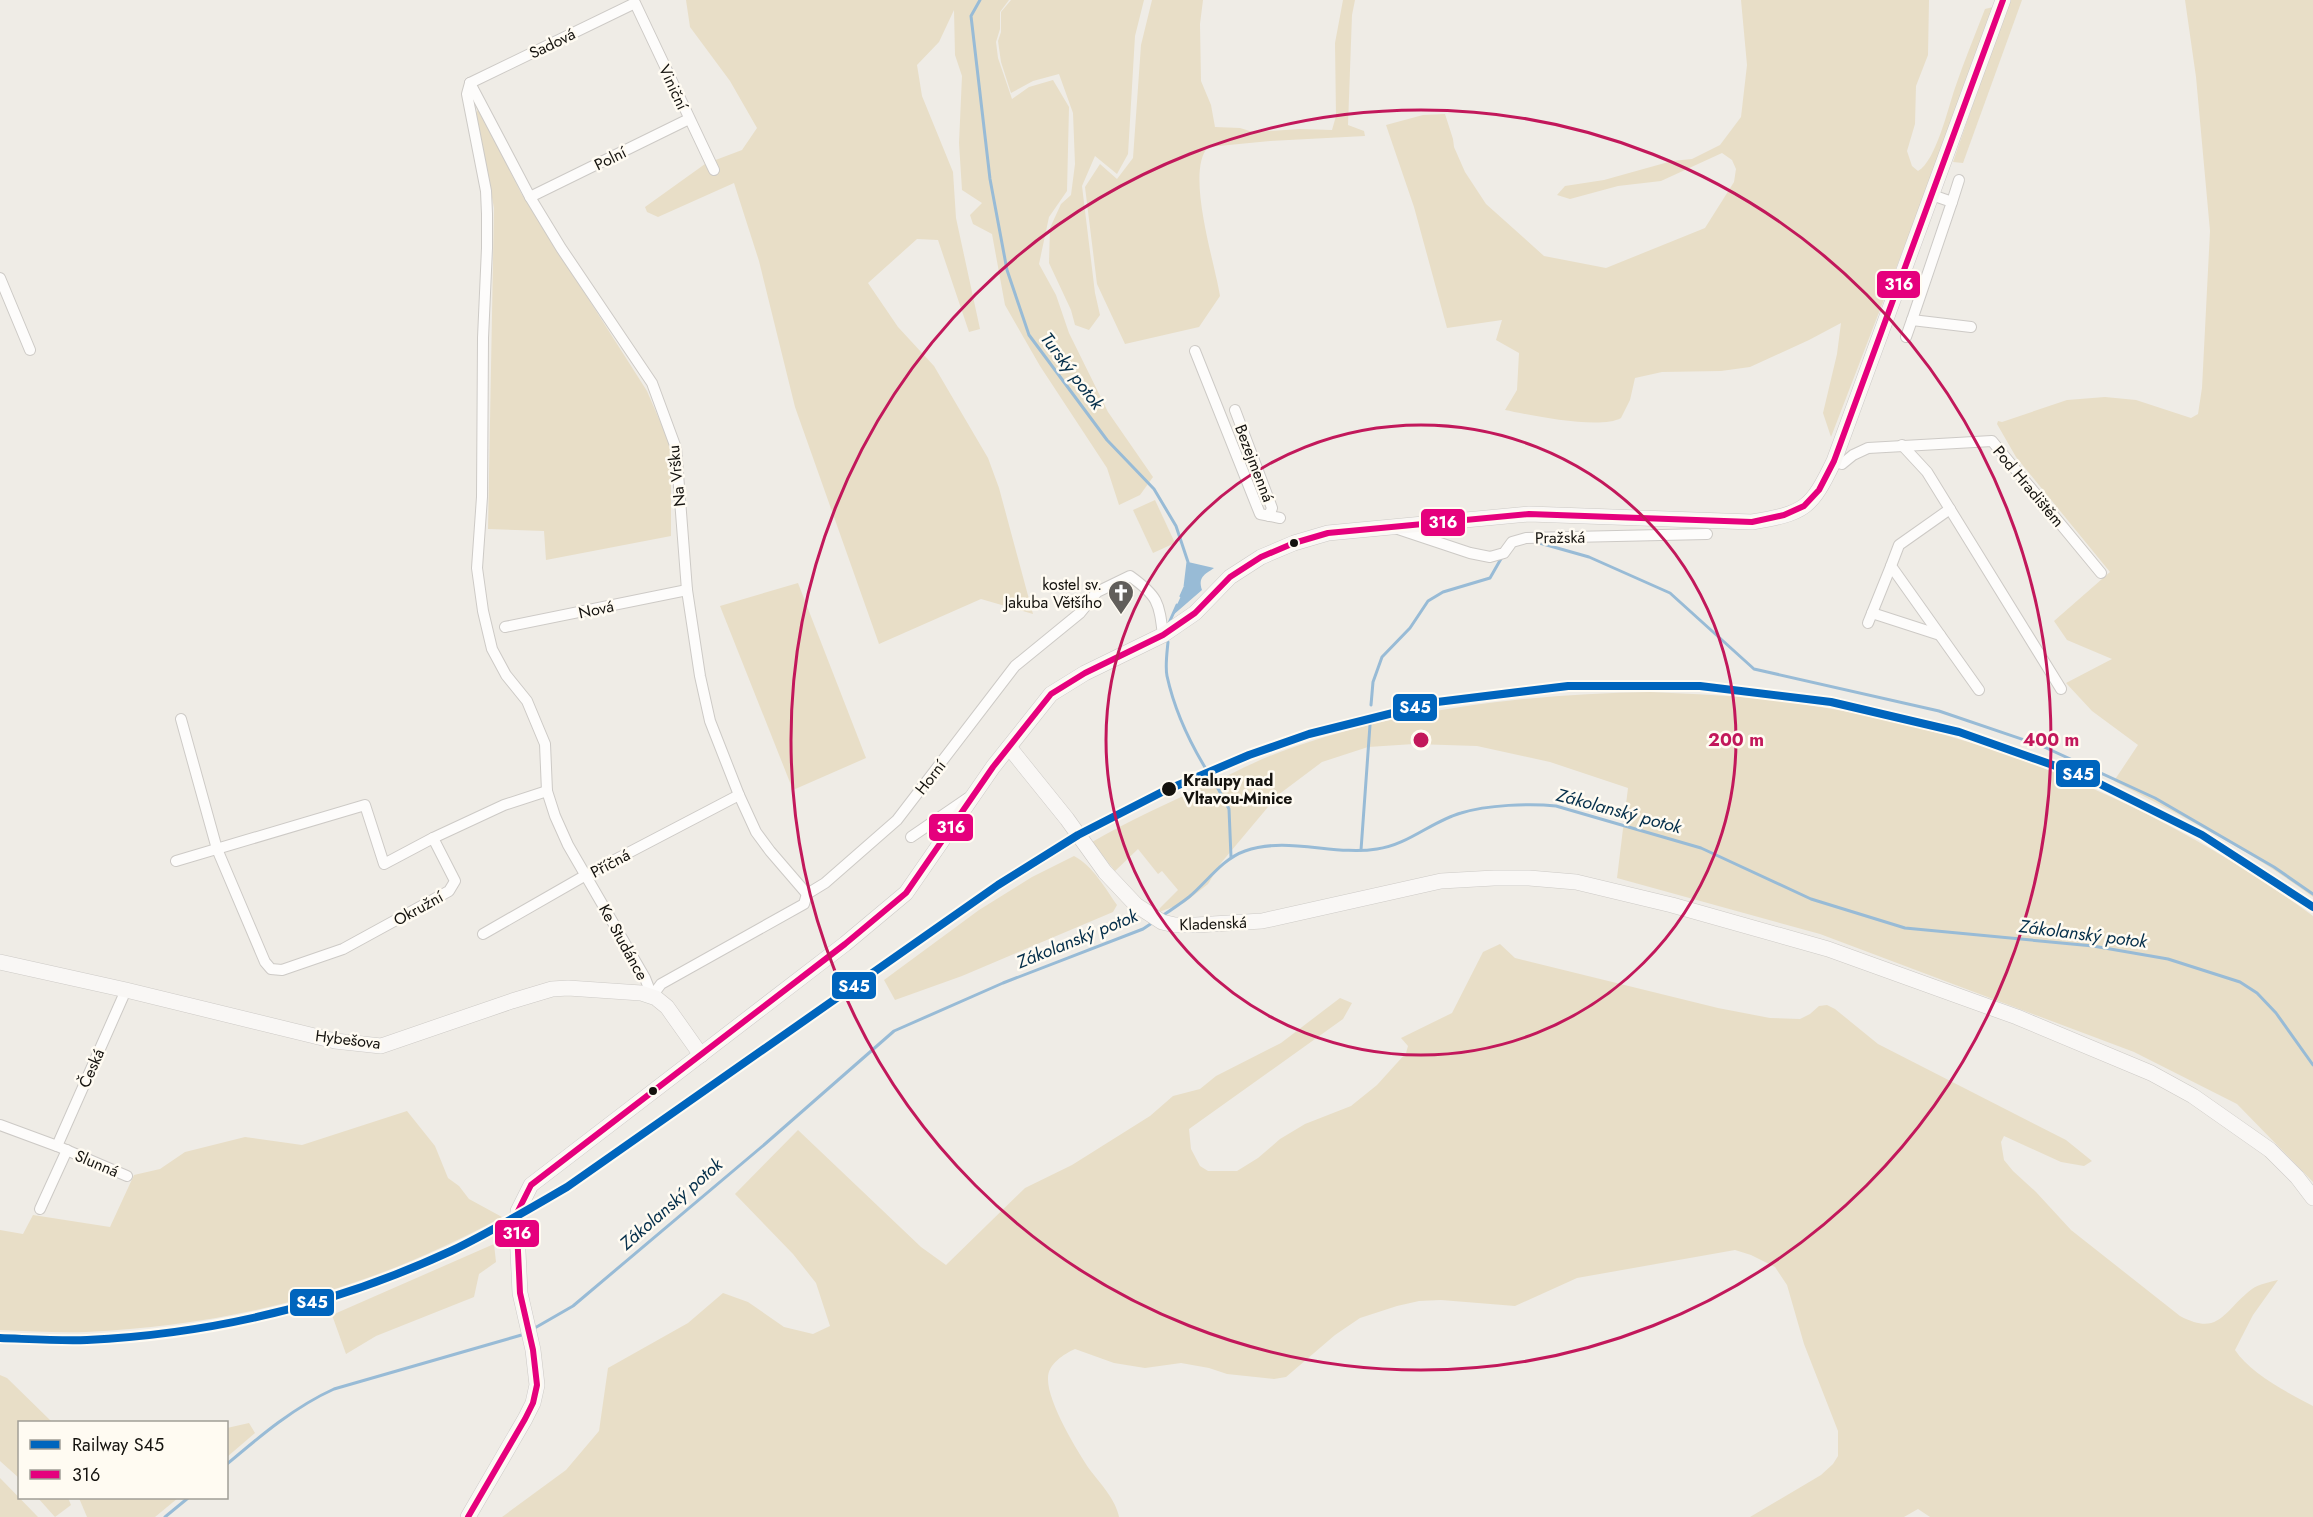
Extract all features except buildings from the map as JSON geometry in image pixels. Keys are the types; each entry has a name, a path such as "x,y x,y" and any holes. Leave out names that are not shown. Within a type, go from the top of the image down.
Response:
{"main road":[{"name":"Pražská","path":"468,1517 533,1403 537,1385 532,1344 520,1293 517,1218 518,1211 531,1185 844,944 906,893 974,795 1051,694 1085,673 1163,635 1196,613 1230,577 1261,557 1294,543 1328,533 1529,514 1752,522 1785,516 1803,508 1821,489 1838,462 2003,0"},
{"name":"Kladenská","path":"1009,747 1067,819 1105,872 1136,905 1162,922 1175,925 1262,921 1441,881 1494,878 1576,882 1672,905 1828,949 2017,1017 2151,1073 2193,1096 2270,1150 2297,1177 2313,1198"},
{"name":"Hybešova","path":"0,962 335,1041 381,1046 512,1000 552,989 641,993 652,996"},
{"path":"652,996 667,1007 701,1055"}],"street":[{"name":"Sadová","path":"470,83 635,3"},
{"name":"Viniční","path":"635,3 714,170"},
{"name":"Na Vršku","path":"470,83 530,197 561,248 652,383 676,448 687,590 700,676 710,721 739,795 763,843 807,894"},
{"name":"Ke Studánce","path":"470,83 467,94 486,191 488,248 483,338 482,497 477,568 492,649 506,675 527,701 545,744 547,791 568,845 645,978 652,996"},
{"name":"Polní","path":"530,197 689,119"},
{"path":"1906,337 1959,180"},
{"path":"1932,195 1952,202"},
{"path":"0,278 30,350"},
{"path":"1912,320 1971,327"},
{"name":"Bezejmenná","path":"1195,351 1260,514 1274,517 1235,410"},
{"name":"Pod Hradištěm","path":"1838,462 1868,448 1992,441 2101,573"},
{"path":"1902,445 1927,472 2061,689"},
{"path":"1940,635 1870,618 1899,544 1950,509"},
{"name":"Pražská","path":"1389,526 1470,553 1490,557 1504,553 1512,542 1526,538 1707,534"},
{"path":"1891,566 1979,690"},
{"name":"Horní","path":"652,996 661,984 739,939 797,910 804,904 807,894 825,883 897,820 1015,666 1080,613 1097,592 1130,576 1155,598 1160,608 1163,635"},
{"name":"Nová","path":"505,627 687,590"},
{"name":"Okružní","path":"181,719 217,849 265,962 271,969 282,969 343,949 449,891 455,881 433,838"},
{"path":"176,861 365,805 384,864 504,805 547,791"},
{"name":"Příčná","path":"483,934 586,875 739,795"},
{"path":"911,837 974,795"},
{"name":"Česká","path":"62,1148 126,990"},
{"name":"Slunná","path":"0,1125 127,1176"},
{"name":"Slunná","path":"40,1209 62,1148"}],"shaded area":[{"path":"686,0 1009,0 1000,12 1000,29 996,42 998,58 1012,99 1029,87 1053,80 1069,107 1067,191 1049,217 1039,264 1056,295 1069,333 1108,412 1153,477 1140,495 1119,505 1107,468 1040,366 1005,305 992,234 973,224 970,215 982,203 962,190 959,143 962,76 955,55 954,10 939,42 917,65 922,96 953,172 956,218 980,329 969,332 938,240 917,239 868,283 898,327 934,366 988,458 999,488 1033,614 981,599 879,644 795,407 759,261 734,183 658,217 647,212 645,207 705,164 742,150 757,128 730,81 690,27"},
{"path":"1011,0 1144,0 1135,36 1128,154 1117,174 1095,156 1082,186 1095,293 1100,315 1089,330 1075,325 1071,310 1049,263 1050,228 1061,204 1071,195 1075,164 1073,113 1059,74 1033,81 1011,93 1001,62 998,41 1001,32 1001,12"},
{"path":"1152,0 1203,0 1200,24 1201,81 1211,105 1215,127 1240,128 1253,132 1300,129 1332,130 1336,116 1335,43 1343,0 1355,0 1352,15 1348,125 1364,131 1365,136 1208,147 1202,159 1199,176 1200,196 1220,296 1199,327 1125,344 1097,284 1085,187 1100,164 1117,179 1133,158 1141,45"},
{"path":"1741,0 1929,0 1928,55 1916,86 1915,124 1907,151 1912,166 1918,171 1936,146 1958,78 1985,9 1997,6 1831,437 1823,413 1837,354 1841,323 1750,367 1721,371 1662,372 1635,378 1630,400 1621,418 1611,421 1582,422 1505,410 1517,390 1519,353 1496,340 1502,320 1447,328 1414,207 1386,125 1423,115 1445,114 1454,147 1465,172 1486,204 1544,256 1606,268 1705,228 1734,182 1736,169 1732,160 1722,153 1661,181 1618,186 1570,199 1557,195 1565,186 1604,180 1672,161 1692,159 1720,145 1741,117 1747,65"},
{"path":"2009,0 2022,0 1963,163 1953,162"},
{"path":"2185,0 2313,0 2313,897 2241,849 2114,781 2138,745 2092,711 2066,683 2112,659 2067,640 2054,621 2110,572 2016,457 1997,424 1998,421 2002,422 2067,400 2105,397 2136,400 2191,418 2198,414 2202,388 2210,231 2196,77"},
{"path":"479,108 521,193 647,391 671,447 671,536 546,560 544,531 488,529 494,208 476,113"},
{"path":"1155,500 1175,543 1153,553 1133,510"},
{"path":"798,583 866,758 793,790 720,606"},
{"path":"1650,692 1741,697 1795,703 1864,715 1933,732 2001,753 2067,778 2132,807 2195,840 2255,876 2313,916 2313,1182 2237,1104 2134,1052 1820,934 1617,878 1628,788 1550,762 1477,746 1414,744 1368,747 1322,762 1278,795 1221,863 1208,884 1184,903 1159,912 1160,908 1178,890 1162,871 1158,874 1138,849 1115,871 1092,842 1253,763 1325,737 1370,725 1462,707 1556,696"},
{"path":"1074,856 1093,871 1117,905 1113,912 962,976 895,1000 884,980 979,910 1032,877"},
{"path":"1500,944 1515,958 1718,1008 1770,1018 1800,1019 1819,1006 1827,1005 1878,1044 2066,1140 2092,1161 2084,1166 2061,1162 2004,1136 2001,1142 2004,1160 2071,1230 2180,1316 2204,1324 2213,1322 2220,1319 2252,1289 2278,1280 2253,1315 2235,1350 2250,1367 2281,1389 2313,1406 2313,1517 1930,1517 1918,1509 1904,1517 1750,1517 1821,1475 1833,1464 1838,1456 1838,1431 1804,1344 1787,1285 1775,1267 1735,1250 1577,1278 1515,1306 1441,1300 1419,1301 1397,1306 1360,1318 1335,1335 1286,1377 1274,1379 1227,1374 1181,1363 1145,1368 1114,1363 1075,1349 1051,1368 1048,1378 1049,1388 1057,1412 1071,1439 1111,1498 1119,1517 502,1517 566,1470 599,1431 608,1368 688,1323 723,1293 748,1302 784,1327 813,1334 830,1326 816,1283 793,1254 735,1194 798,1130 921,1247 946,1265 1025,1188 1072,1165 1150,1116 1173,1096 1200,1089 1216,1076 1281,1043 1340,998 1352,1003 1343,1019 1189,1129 1191,1149 1200,1166 1208,1171 1237,1171 1258,1158 1280,1139 1305,1124 1351,1106 1377,1085 1406,1053 1408,1046 1401,1038 1452,1013 1483,952"},
{"path":"407,1111 435,1146 448,1178 459,1186 469,1199 502,1217 403,1264 301,1299 249,1312 142,1328 75,1332 0,1330 0,1230 23,1234 33,1215 110,1227 134,1175 160,1169 185,1152 245,1137 302,1145"},
{"path":"494,1244 496,1262 479,1274 474,1297 376,1336 346,1354 332,1315"},
{"path":"0,1375 7,1378 51,1421 18,1421 18,1477 0,1461"},
{"path":"249,1423 255,1433 228,1456 228,1428"},
{"path":"0,1478 38,1517 0,1517"},
{"path":"39,1499 68,1499 71,1505 55,1517"},
{"path":"79,1499 177,1499 155,1517 87,1517"}],"water":[{"path":"1188,562 1214,568 1201,579 1202,590 1172,616 1185,587"}],"waterway":[{"name":"Turský potok","path":"980,0 971,16 990,179 1007,270 1029,335 1107,440 1154,489 1176,526 1188,562 1185,587 1181,596"},
{"path":"1536,542 1589,557 1670,593 1754,669 1939,711 2042,746 2155,798 2274,867 2313,894"},
{"path":"1371,705 1373,682 1382,657 1410,628 1428,601 1443,592 1490,578 1502,557"},
{"name":"Turský potok","path":"1169,623 1177,605"},
{"name":"Turský potok","path":"1168,642 1166,668 1170,688 1183,724 1206,769"},
{"path":"1361,850 1370,725"},
{"name":"Turský potok","path":"1214,781 1229,809 1231,857"},
{"name":"Zákolanský potok","path":"1162,916 1189,897 1229,859 1245,851 1277,845 1344,850 1377,849 1399,843 1440,821 1471,810 1508,805 1556,806 1701,848 1811,899 1905,928 2093,946 2168,959 2240,982 2257,993 2276,1013 2313,1065"},
{"name":"Zákolanský potok","path":"533,1329 573,1306 765,1144 894,1031 1003,983 1143,929 1152,923"},
{"name":"Zákolanský potok","path":"228,1463 291,1414 334,1389 525,1334"},
{"name":"Zákolanský potok","path":"165,1517 187,1499"}],"rail line":[{"name":"S45","path":"0,1338 87,1340 134,1337 227,1323 319,1301 408,1270 451,1251 567,1187 998,885 1078,835 1162,792 1249,755 1309,734 1437,702 1568,686 1700,686 1831,702 1959,732 2084,776 2202,835 2313,907"}],"transit line":[{"name":"316","path":"468,1517 525,1419 533,1403 537,1385 533,1350 520,1293 517,1231 518,1211 531,1185 845,944 906,893 993,767 1051,694 1085,673 1163,635 1195,613 1230,577 1261,557 1294,543 1328,533 1529,514 1752,522 1784,515 1804,506 1819,490 1834,461 2003,0"}],"place":[{"name":"kostel sv. Jakuba Většího","path":"1121,616"},
{"name":"Kralupy nad Vltavou-Minice","path":"1169,789"}]}
